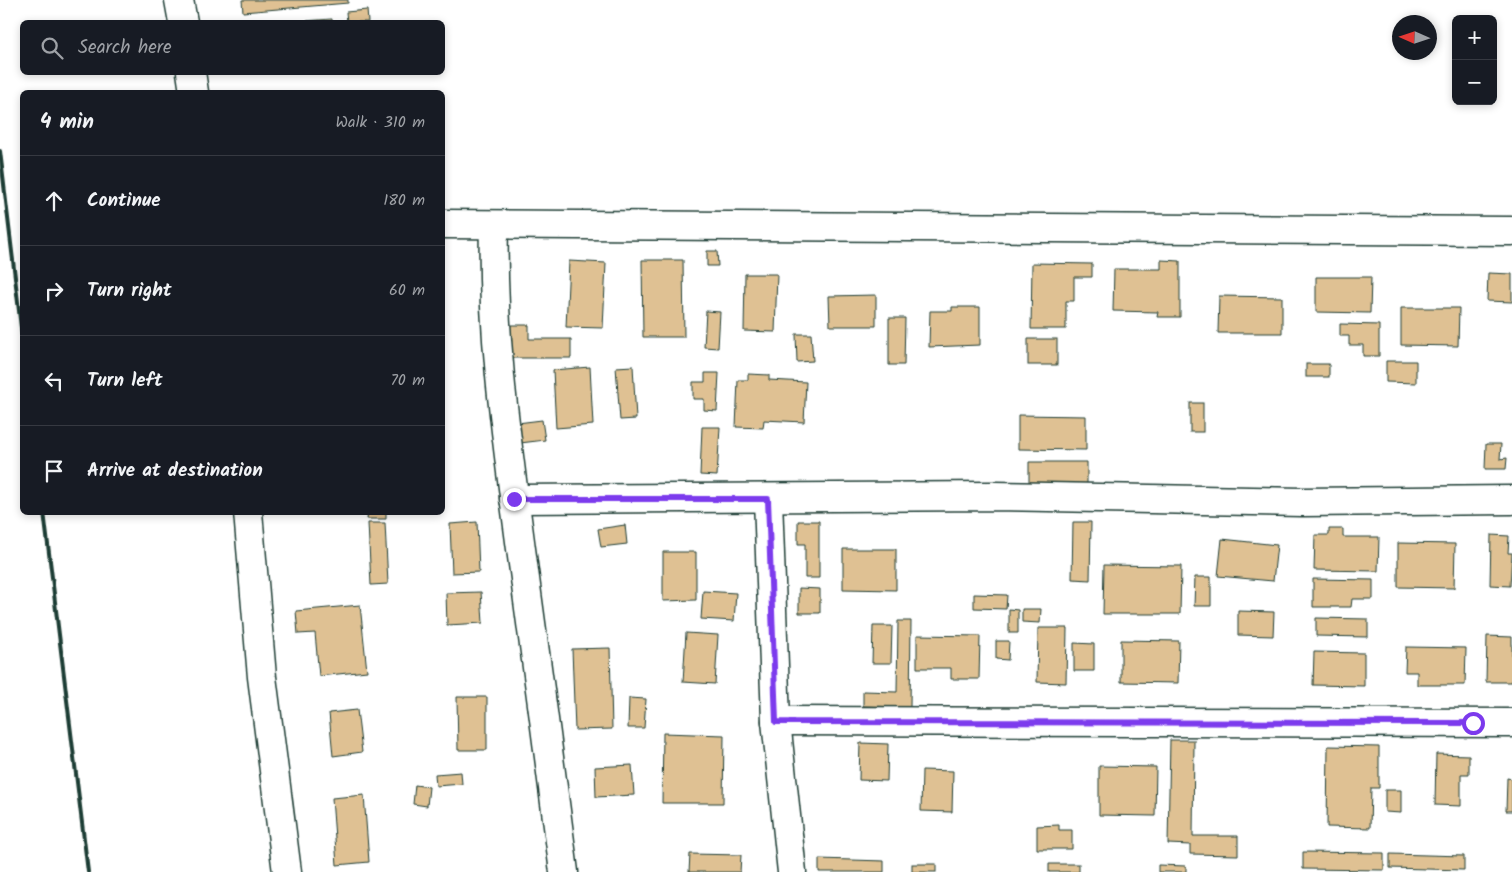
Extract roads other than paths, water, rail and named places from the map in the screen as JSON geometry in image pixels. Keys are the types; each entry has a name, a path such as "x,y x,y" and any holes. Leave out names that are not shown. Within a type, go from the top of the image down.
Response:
{"street":[{"path":"179,0 183,20"},
{"path":"191,75 194,90"},
{"path":"445,224 1052,226 1512,231"},
{"path":"494,225 493,263 497,348 514,499 564,872"},
{"path":"514,499 768,499 994,496 1302,502 1512,500"},
{"path":"768,499 776,722 792,872"},
{"path":"248,515 262,677 287,872"},
{"path":"776,722 1512,723"}],"railway":[{"path":"0,151 20,319"},
{"path":"44,515 88,872"}]}
